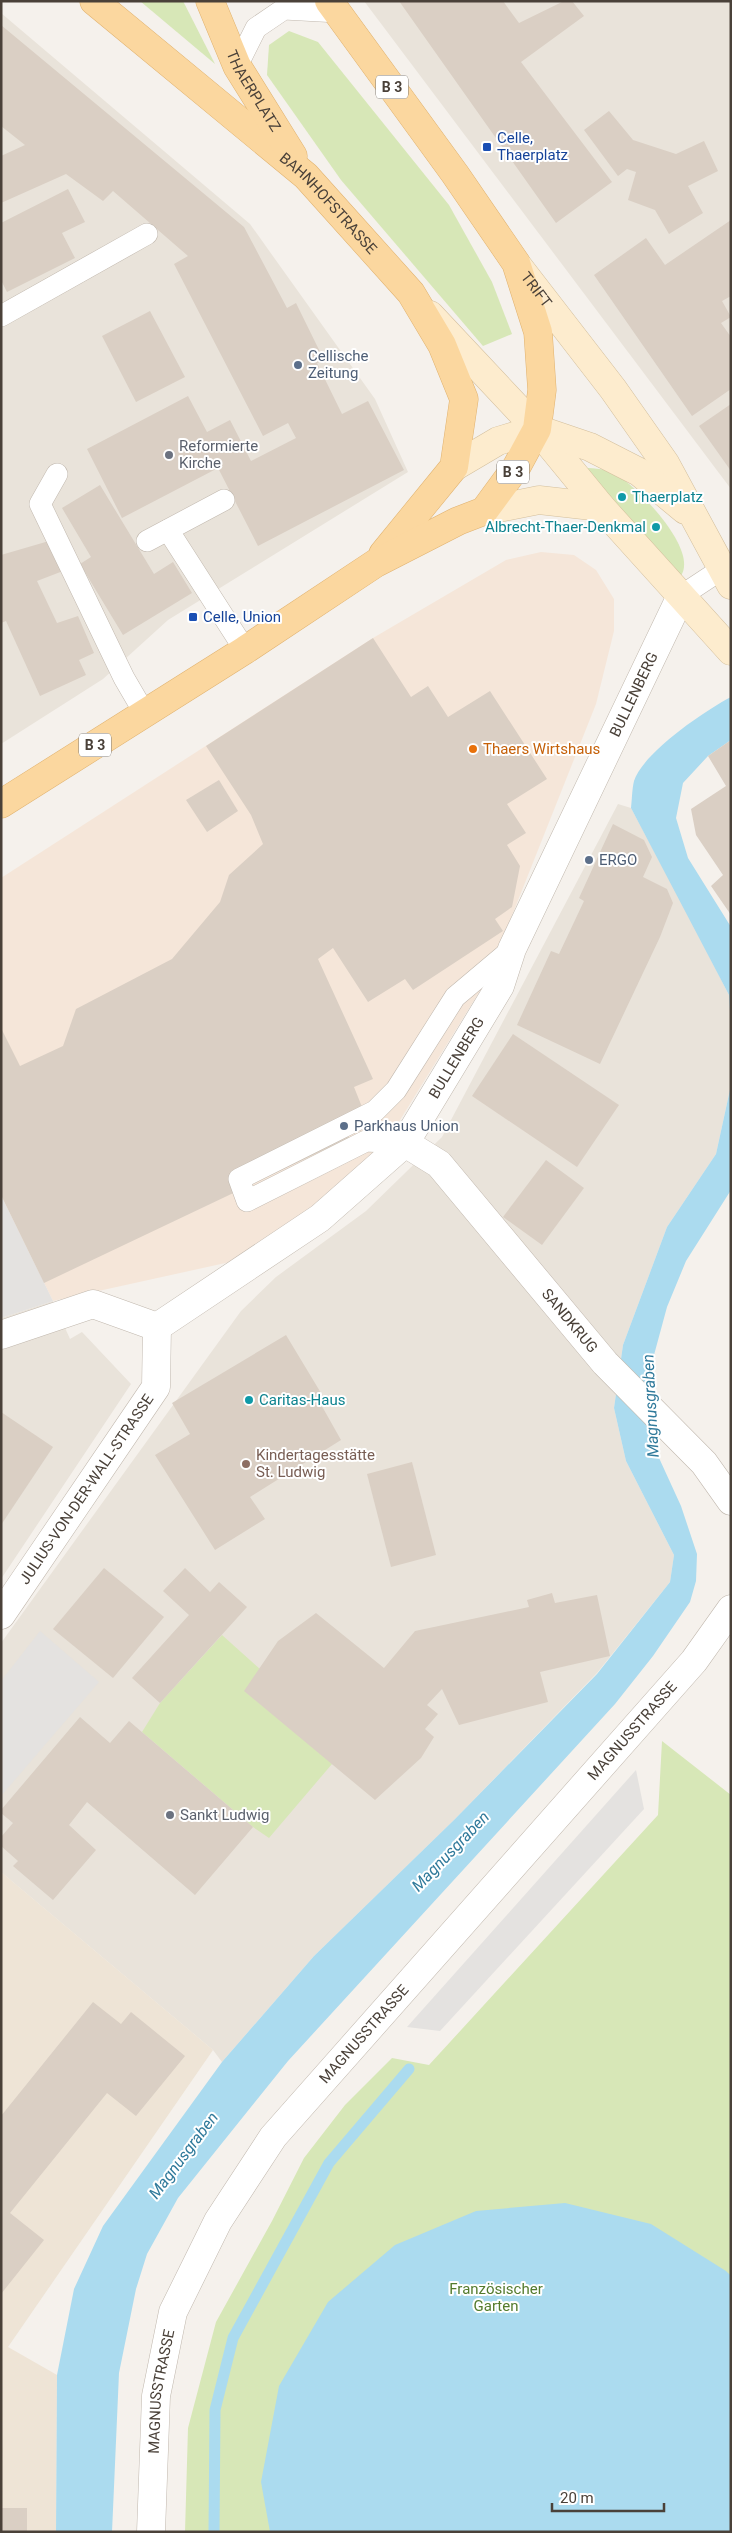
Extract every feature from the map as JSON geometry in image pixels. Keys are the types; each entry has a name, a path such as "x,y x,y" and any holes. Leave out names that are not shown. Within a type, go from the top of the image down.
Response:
{"main road":[{"name":"BAHNHOFSTRASSE","path":"94,1 306,176 410,293 442,346 464,399 454,467"},
{"name":"THAERPLATZ","path":"210,1 238,66 306,176"},
{"name":"TRIFT","path":"333,7 455,174 516,263"},
{"name":"B 3","path":"1,804 245,650 376,563 458,521 484,511 518,466 537,429 542,390 538,332 516,263"},
{"name":"B 3","path":"376,563 454,467"}],"street":[{"name":"TRIFT","path":"516,263 665,463 726,577"},
{"path":"410,293 537,429 601,507 731,651"},
{"path":"454,467 498,441 537,429 590,447 639,472 694,518"},
{"path":"484,511 538,500 601,507"},
{"name":"BULLENBERG","path":"157,1327 320,1218 405,1143 500,986 512,949 681,596"},
{"name":"SANDKRUG","path":"405,1143 439,1164 605,1363 704,1463 731,1501"},
{"path":"1,1335 93,1304 157,1327"},
{"name":"JULIUS-VON-DER-WALL-STRASSE","path":"6,1608 156,1387 157,1327"},
{"name":"MAGNUSSTRASSE","path":"150,2532 156,2396 173,2312 218,2222 273,2137 694,1661 731,1609"}],"lane":[{"path":"238,66 256,28 284,9 333,7"},
{"path":"1,316 147,234"},
{"path":"57,474 40,504 124,678 145,714"},
{"path":"148,541 224,500"},
{"path":"168,530 245,650"},
{"path":"681,596 726,577"},
{"path":"405,1143 366,1142 247,1201 239,1179 376,1111 396,1090 455,997 512,949"}],"shaded area":[{"path":"364,1 731,1 731,489"},
{"path":"1,13 250,224 375,399 408,472 168,620 103,679 1,744"},
{"path":"541,552 574,555 596,570 614,599 614,631 596,704 486,981 371,1167 309,1220 230,1262 53,1301 1,1195 1,878 373,638 506,560"},
{"path":"618,804 631,808 729,995 731,1085 716,1154 667,1227 623,1345 614,1408 626,1461 674,1555 670,1582 597,1673 455,1819 314,1956 222,2062 213,2050 1,1872 1,1643 241,1311 276,1277 366,1211 442,1137"},
{"path":"1,1195 53,1301 1,1318"},
{"path":"53,1301 70,1339 82,1332 131,1384 1,1579 1,1318"},
{"path":"40,1631 99,1682 1,1796 1,1681"},
{"path":"636,1770 644,1809 440,2031 407,2027"},
{"path":"1,1872 213,2050 8,2347 57,2375 56,2532 1,2532"}],"green space":[{"path":"140,1 183,1 215,64"},
{"path":"289,31 318,42 449,205 492,282 512,334 483,346 341,180 267,75 269,45"},
{"path":"580,468 601,469 614,473 650,504 674,536 682,551 684,566 680,577"},
{"path":"222,1635 260,1669 332,1764 269,1838 253,1827 142,1732 160,1703"},
{"name":"Französischer Garten","path":"662,1741 731,1795 731,2532 185,2532 188,2428 216,2322 272,2221 304,2158 345,2105 392,2058 429,2065 658,1815"}],"water":[{"path":"731,697 731,740 708,756 683,783 676,818 688,858 731,927 731,1026 729,995 631,808 634,781 649,758 691,722"},
{"name":"Magnusgraben","path":"731,1085 731,1190 686,1261 667,1307 654,1355 651,1381 654,1447 681,1506 697,1554 696,1581 690,1602 653,1656 615,1704 288,2061 178,2198 147,2254 136,2289 119,2373 112,2532 56,2532 57,2375 74,2289 103,2226 222,2062 314,1956 455,1819 597,1674 670,1582 674,1555 626,1461 614,1408 623,1345 667,1227 716,1154"},
{"path":"565,2203 651,2224 731,2276 731,2532 270,2532 261,2482 279,2386 328,2302 395,2245 476,2211"}],"building":[{"path":"399,1 503,1 519,23 564,1 572,1 584,16 521,62 612,182 556,223"},
{"path":"1,25 244,227 287,308 296,303 324,360 317,363 342,414 368,401 404,470 258,546 218,468 122,518 87,449 188,396 207,432 230,420 251,461 296,438 288,423 263,436 174,264 188,256 113,191 103,201 66,174 1,203 1,156 25,145 1,126"},
{"path":"609,111 633,140 676,154 704,141 718,171 688,186 703,213 669,234 655,210 628,200 636,172 627,169 618,176 584,130"},
{"path":"68,189 85,222 62,233 75,258 7,292 1,280 1,223"},
{"path":"731,220 731,296 722,301 731,317 721,323 731,337 731,389 692,416 594,275 646,238 665,265"},
{"path":"150,311 185,377 136,402 102,336"},
{"path":"731,404 731,471 699,426"},
{"path":"100,485 154,574 173,562 192,593 123,635 80,564 91,557 62,508"},
{"path":"49,541 63,571 37,581 57,623 78,616 94,653 79,660 86,675 40,696 6,621 1,623 1,555"},
{"path":"373,638 411,697 428,686 448,717 490,691 547,779 507,804 526,833 507,845 520,866 512,907 495,919 503,931 413,990 405,979 368,1002 333,948 318,959 373,1079 354,1087 362,1107 341,1118 349,1138 44,1283 1,1195 1,1028 20,1066 63,1046 76,1009 172,959 220,902 229,875 263,844 251,815 206,746"},
{"path":"731,740 731,915 711,886 723,875 696,835 691,809 726,786 708,756"},
{"path":"219,780 238,811 207,832 186,800"},
{"path":"613,824 644,840 652,857 643,877 667,889 673,903 660,937 600,1064 517,1025 551,951 559,954 584,901 579,898"},
{"path":"513,1034 619,1105 577,1167 472,1096"},
{"path":"546,1160 584,1188 542,1245 503,1217"},
{"path":"286,1335 324,1398 319,1401 341,1440 250,1497 265,1519 215,1550 155,1455 190,1434 172,1403"},
{"path":"1,1412 53,1447 1,1525"},
{"path":"412,1462 436,1555 391,1567 367,1474"},
{"path":"104,1568 164,1617 113,1678 53,1629"},
{"path":"185,1568 210,1592 219,1582 247,1607 160,1703 132,1678 189,1615 163,1591"},
{"path":"552,1593 555,1603 597,1595 610,1656 540,1672 548,1702 459,1725 442,1689 427,1705 438,1714 425,1729 434,1737 421,1758 375,1800 244,1691 278,1641 316,1613 384,1668 415,1631 529,1607 527,1600"},
{"path":"80,1717 110,1743 129,1721 253,1827 195,1895 87,1802 69,1825 96,1850 53,1900 13,1866 18,1861 1,1846 1,1837 13,1823 1,1813 1,1810"},
{"path":"93,2002 121,2024 131,2012 185,2056 136,2116 107,2093 10,2213 44,2240 1,2294 1,2116"},
{"path":"1,2508 27,2508 27,2532 1,2532"}],"waterway":[{"path":"214,2532 215,2410 233,2338 329,2163 409,2069"}],"place":[{"name":"Celle, Thaerplatz","path":"487,147"},
{"name":"Cellische Zeitung","path":"298,365"},
{"name":"Reformierte Kirche","path":"169,455"},
{"name":"Thaerplatz","path":"622,497"},
{"name":"Albrecht-Thaer-Denkmal","path":"656,527"},
{"name":"Celle, Union","path":"193,617"},
{"name":"Thaers Wirtshaus","path":"473,749"},
{"name":"ERGO","path":"589,860"},
{"name":"Parkhaus Union","path":"344,1126"},
{"name":"Caritas-Haus","path":"249,1400"},
{"name":"Kindertagesstätte St. Ludwig","path":"246,1464"},
{"name":"Sankt Ludwig","path":"170,1815"}]}
